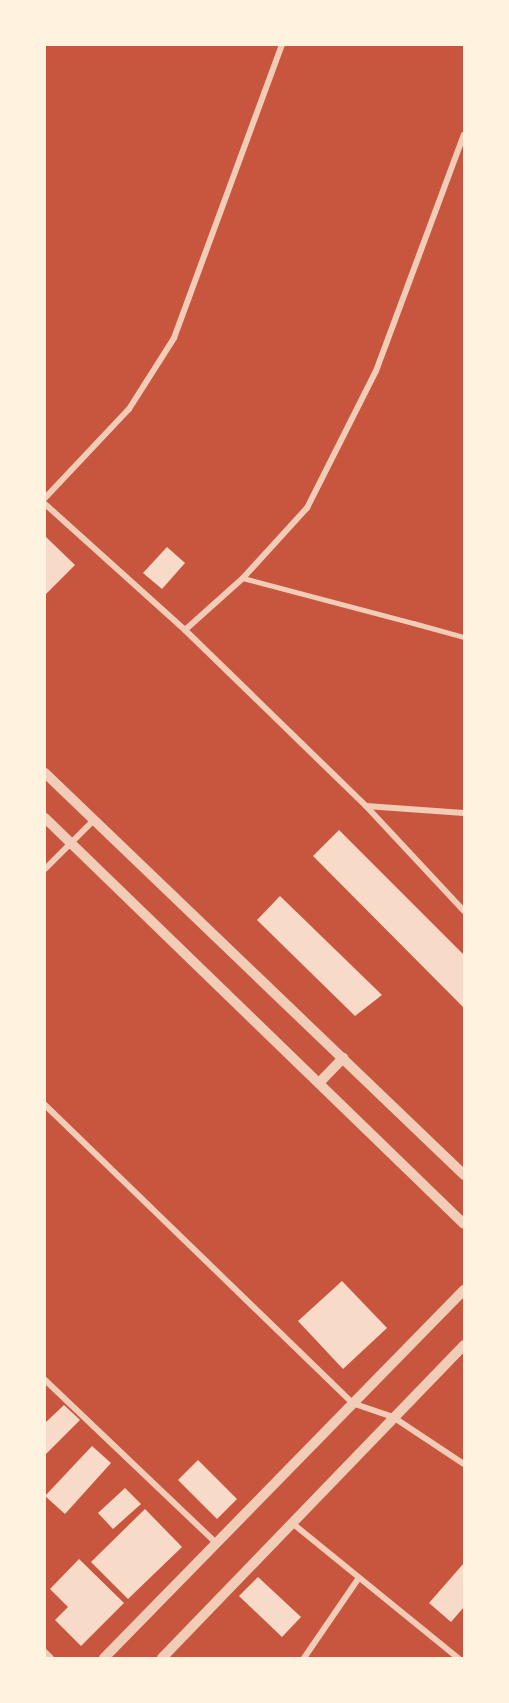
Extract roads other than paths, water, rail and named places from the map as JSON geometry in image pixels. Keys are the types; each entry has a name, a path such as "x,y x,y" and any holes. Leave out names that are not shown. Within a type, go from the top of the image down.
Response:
{"street":[{"path":"45,498 129,409 174,338 282,45"},
{"path":"185,630 243,578 307,508 376,371 464,135"},
{"path":"45,504 185,630 366,806 464,911"},
{"path":"413,623 464,637"},
{"path":"45,773 464,1175"},
{"path":"366,806 464,813"},
{"path":"45,818 464,1224"},
{"path":"45,869 94,820"},
{"path":"319,1083 343,1058"},
{"path":"45,1105 352,1403 393,1417 464,1464"},
{"path":"105,1658 464,1290"},
{"path":"162,1658 464,1345"},
{"path":"45,1380 217,1544"},
{"path":"292,1523 358,1579 458,1658"},
{"path":"304,1658 358,1579"},
{"path":"45,1652 51,1658"}],"lane":[{"path":"243,578 413,623"}]}
